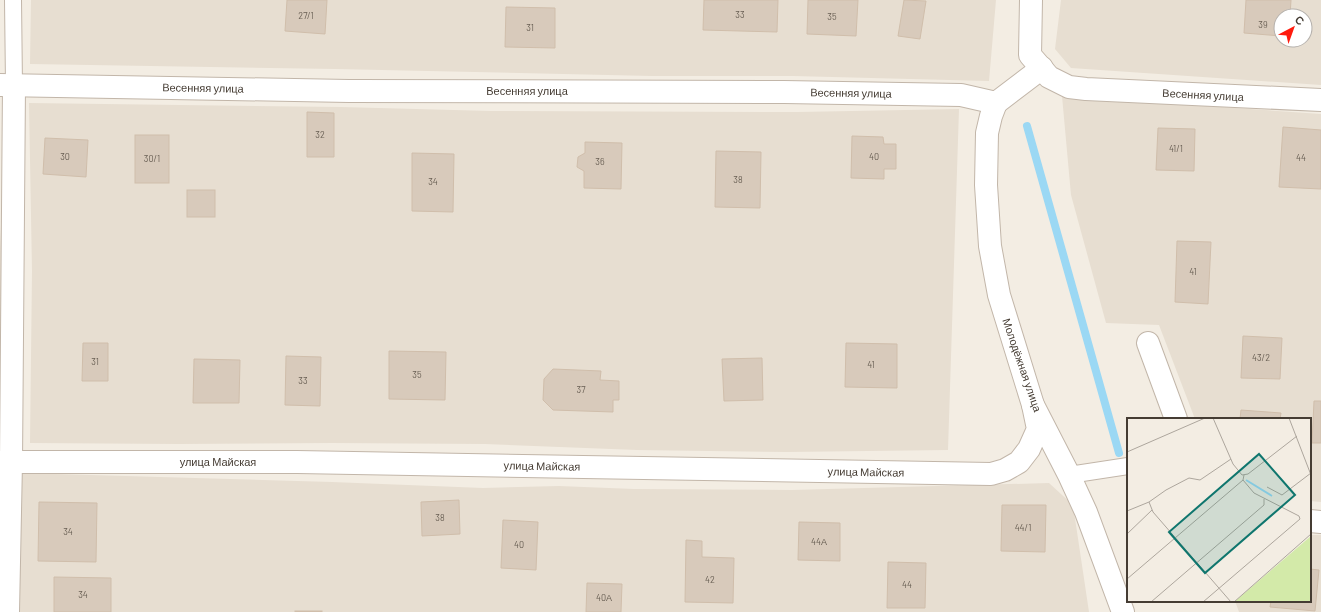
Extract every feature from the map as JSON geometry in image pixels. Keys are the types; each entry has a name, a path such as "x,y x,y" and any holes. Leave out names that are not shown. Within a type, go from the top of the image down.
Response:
{"street":[{"name":"Весенняя улица","path":"1031,0 1030,55 1049,77 1069,87 1321,100"},
{"path":"996,103 1042,68"},
{"name":"Весенняя улица","path":"7,85 349,91 784,92 961,95 996,103"},
{"path":"7,85 5,462 8,612"},
{"name":"Молодёжная улица","path":"996,103 987,132 986,184 990,246 999,295 1033,405 1086,512 1123,612"},
{"path":"1148,343 1176,418"},
{"name":"улица Майская","path":"5,462 297,462 991,474 1005,470 1019,462 1029,449 1038,429 1033,405"},
{"path":"1311,521 1321,522"}],"lane":[{"path":"7,85 13,0"},
{"path":"1069,475 1127,466"}],"shaded area":[{"path":"31,0 996,0 989,81 793,76 652,76 30,64"},
{"path":"1061,0 1321,0 1321,85 1071,68 1055,49"},
{"path":"1062,96 1321,114 1321,502 1311,501 1311,418 1195,418 1159,325 1106,323 1071,195"},
{"path":"29,103 341,107 491,111 798,112 959,109 948,450 787,452 637,450 485,444 30,443 32,271"},
{"path":"0,227 11,448 0,448"},
{"path":"21,473 483,488 559,486 634,489 792,490 1049,483 1073,505 1089,612 0,612"},
{"path":"1311,535 1321,535 1321,612 1239,612 1235,602 1311,602"}],"building":[{"path":"287,0 327,0 325,34 285,31"},
{"path":"704,0 778,0 777,32 703,30"},
{"path":"808,0 858,0 856,36 807,34"},
{"path":"904,0 926,1 920,39 898,36"},
{"path":"1246,0 1291,0 1290,8 1273,8 1273,35 1244,33"},
{"path":"506,7 555,8 555,48 505,47"},
{"path":"307,112 334,113 334,157 307,157"},
{"path":"1283,127 1321,130 1321,189 1279,187"},
{"path":"1158,128 1195,129 1194,171 1156,170"},
{"path":"135,135 169,135 169,183 135,183"},
{"path":"852,136 883,137 884,144 896,144 896,169 884,169 884,179 851,178"},
{"path":"45,138 88,140 86,177 43,174"},
{"path":"585,142 622,143 621,189 584,188 584,171 577,167 578,157 585,153"},
{"path":"716,151 761,152 760,208 715,207"},
{"path":"412,153 454,154 453,212 412,211"},
{"path":"187,190 215,190 215,217 187,217"},
{"path":"1177,241 1211,242 1208,304 1175,302"},
{"path":"1243,336 1282,338 1280,379 1241,378"},
{"path":"83,343 108,343 108,381 82,381"},
{"path":"846,343 897,344 897,388 845,387"},
{"path":"389,351 446,352 445,400 389,399"},
{"path":"286,356 321,357 320,406 285,405"},
{"path":"762,358 763,400 724,401 722,359"},
{"path":"194,359 240,360 239,403 193,403"},
{"path":"553,369 601,371 600,380 619,381 619,400 613,400 613,412 553,410 543,400 544,379"},
{"path":"1314,401 1321,401 1321,443 1312,443"},
{"path":"1241,410 1281,413 1280,418 1240,418"},
{"path":"459,500 460,534 422,536 421,502"},
{"path":"39,502 97,503 96,562 38,561"},
{"path":"1002,505 1046,505 1045,552 1001,551"},
{"path":"503,520 538,522 536,570 501,568"},
{"path":"799,522 840,523 840,561 798,560"},
{"path":"686,540 702,541 702,557 734,558 733,603 685,602"},
{"path":"888,562 926,563 925,608 887,608"},
{"path":"1311,569 1319,570 1315,611 1270,607 1271,602 1311,602"},
{"path":"54,577 111,578 111,612 54,612"},
{"path":"587,583 622,584 621,612 586,612"},
{"path":"322,611 322,612 295,612"}],"waterway":[{"path":"1027,126 1119,453"}]}
